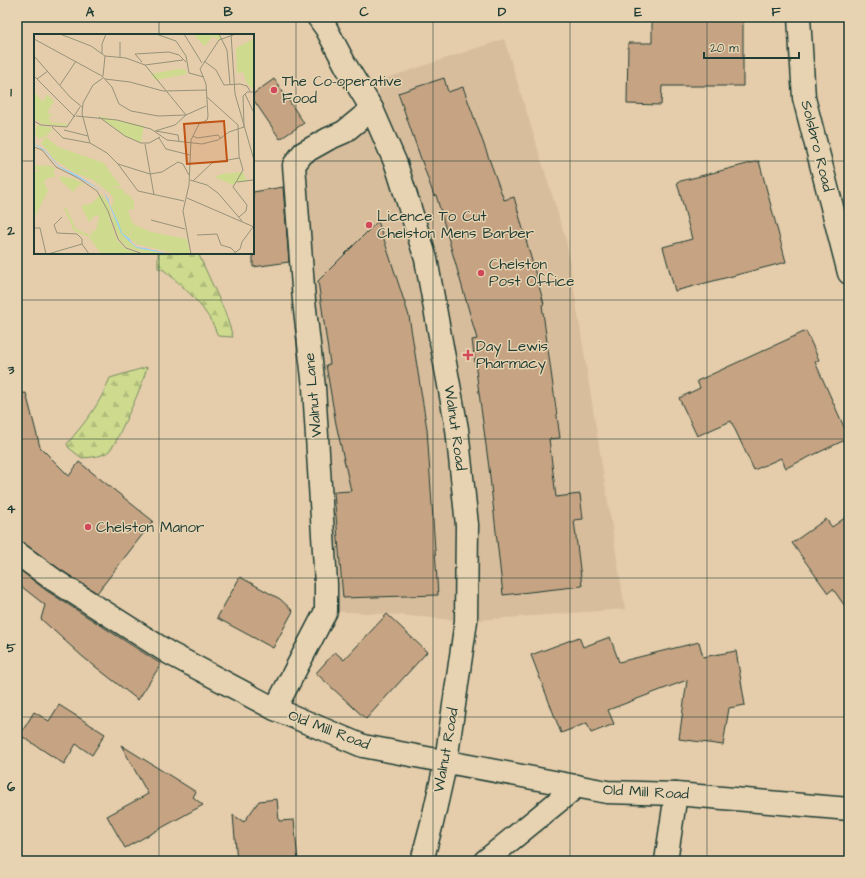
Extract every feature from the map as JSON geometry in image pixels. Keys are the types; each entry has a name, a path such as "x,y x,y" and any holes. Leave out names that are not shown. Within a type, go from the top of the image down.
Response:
{"street":[{"name":"Walnut Road","path":"318,17 326,28 346,66 372,109 396,164 426,259 457,430 467,525 466,622 446,761 422,861"},
{"name":"Solsbro Road","path":"799,17 804,98 849,273"},
{"name":"Walnut Lane","path":"275,709 326,611 326,584 314,387 304,301 294,165 303,153 344,132 372,109"},
{"name":"Old Mill Road","path":"17,553 54,580 169,653 275,709 363,746 607,792 676,794 849,809"},
{"path":"485,861 577,786"},
{"path":"666,861 676,794"}],"shaded area":[{"path":"504,39 566,240 625,609 466,621 387,614 326,611 303,153 372,109 384,79"}],"green space":[{"path":"158,254 198,254 225,312 233,337 218,336 214,326 196,300 164,270 158,268"},
{"path":"147,367 132,407 116,441 109,451 100,456 82,458 69,448 67,444 97,405 110,378"}],"building":[{"path":"652,17 743,17 743,86 662,86 661,105 627,104 628,43 652,43"},
{"path":"444,78 448,92 463,87 504,200 514,197 544,304 542,305 560,438 549,439 556,497 580,494 583,519 574,520 582,586 503,595 489,468 472,340 477,339 436,195 434,196 398,93"},
{"path":"274,79 304,123 280,139 254,100 254,93"},
{"path":"759,161 786,262 675,291 663,247 692,239 677,182"},
{"path":"283,187 289,262 253,267 254,192"},
{"path":"378,221 409,316 427,429 438,595 343,598 334,492 351,491 336,424 326,365 330,364 318,281"},
{"path":"806,331 819,360 815,362 849,438 786,468 781,458 754,470 731,421 697,436 679,398 700,388 697,381"},
{"name":"Chelston Manor","path":"26,393 40,447 69,476 79,462 153,521 97,593 61,570 24,543 17,541 17,394"},
{"path":"849,515 849,612 833,589 828,593 792,543 826,519 832,527"},
{"path":"17,568 47,591 161,664 138,700 83,657 41,619 45,605 17,583"},
{"path":"240,577 280,599 293,611 273,648 217,618"},
{"path":"387,614 427,652 366,719 316,673 335,652 344,660"},
{"path":"579,637 583,647 610,637 619,662 699,642 703,657 736,651 745,705 729,708 723,745 679,739 687,680 608,710 614,724 591,733 587,723 561,733 531,655"},
{"path":"59,705 105,734 92,755 76,744 64,764 20,735 34,712 49,721"},
{"path":"121,745 196,792 193,797 203,805 125,848 107,816 148,794"},
{"path":"277,799 279,821 294,820 298,861 237,861 233,815 244,822 259,801"}],"place":[{"name":"The Co-operative Food","path":"274,90"},
{"name":"Licence To Cut Chelston Mens Barber","path":"369,225"},
{"name":"Chelston Post Office","path":"481,273"},
{"name":"Day Lewis Pharmacy","path":"468,355"},
{"name":"Chelston Manor","path":"88,527"}]}
